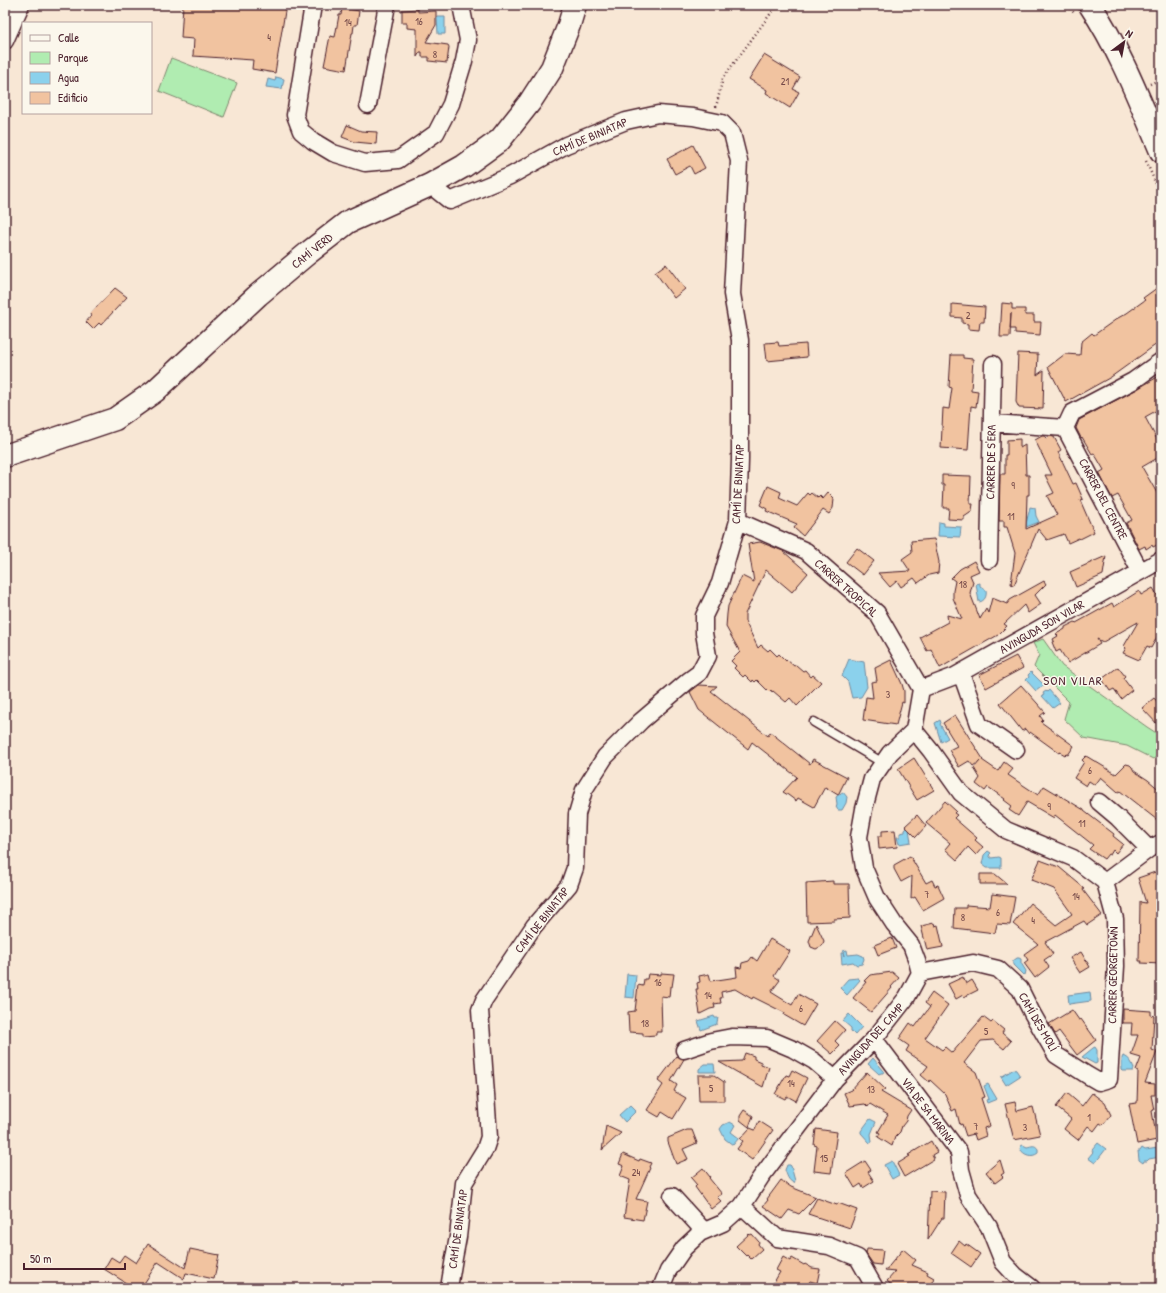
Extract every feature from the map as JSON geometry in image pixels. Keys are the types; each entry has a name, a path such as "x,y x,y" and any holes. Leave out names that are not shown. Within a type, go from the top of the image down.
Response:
{"street":[{"path":"313,5 295,115 301,131 313,141 333,152 364,163 398,160 436,133 451,104 464,61 468,40 461,5"},
{"path":"368,105 387,5"},
{"name":"CAMÍ VERD","path":"5,456 115,419 155,391 258,296 308,253 348,222 430,185 464,166 500,140 530,102 552,68 569,25 575,5"},
{"path":"1083,10 1111,41 1135,91 1153,156"},
{"path":"5,41 15,13"},
{"name":"CAMÍ DE BINIATAP","path":"430,185 450,201 510,176 566,145 626,120 658,114 693,117 722,124 732,133 739,161 732,294 740,340 740,460 738,521 720,583 704,616 704,633 708,656 699,673 641,721 605,757 584,790 577,814 575,868 569,885 534,926 484,1000 480,1010 489,1137 485,1149 464,1183 450,1288"},
{"path":"992,423 1065,428 1072,413 1133,381 1161,361"},
{"name":"CARRER DE S'ERA","path":"989,560 993,364"},
{"name":"CARRER DEL CENTRE","path":"1065,428 1140,571"},
{"name":"CARRER TROPICAL","path":"738,521 806,551 877,613 921,689"},
{"name":"AVINGUDA SON VILAR","path":"921,689 961,673 1161,560"},
{"path":"961,673 979,724 1016,750"},
{"path":"920,973 918,961 911,945 894,924 877,898 864,868 859,837 872,779 890,753 914,730 921,689"},
{"path":"914,730 961,793 1006,830 1073,858 1105,882 1155,846 1099,802"},
{"name":"CARRER GEORGETOWN","path":"1105,882 1115,919 1116,966 1109,1079"},
{"name":"CAMÍ DES MOLÍ","path":"920,973 972,963 998,969 1020,989 1032,1014 1056,1055 1099,1082 1109,1079"},
{"name":"AVINGUDA DEL CAMP","path":"662,1288 668,1271 684,1248 700,1233 723,1223 742,1206 761,1177 835,1079 874,1040 907,997 920,973"},
{"path":"684,1050 711,1041 732,1038 767,1038 793,1049 814,1061 835,1079"},
{"name":"VIA DE SA MARINA","path":"874,1040 959,1152 961,1170 968,1195 989,1227 1003,1262 1032,1288"},
{"path":"672,1196 704,1231"},
{"path":"742,1206 777,1238 829,1246 858,1258 874,1288"}],"lane":[{"path":"814,722 883,763"}],"path":[{"path":"657,5 704,5"},
{"path":"712,121 723,78 777,5"},
{"path":"1068,5 1083,10"},
{"path":"1153,156 1161,196"}],"green space":[{"path":"171,58 237,83 224,117 159,91"},
{"path":"1043,639 1062,666 1161,736 1161,755 1153,759 1127,746 1084,738 1064,719 1069,702 1034,667 1039,655 1033,643"}],"water":[{"path":"437,17 445,17 445,34 438,34"},
{"path":"276,77 284,79 282,89 266,87 268,79 275,81"},
{"path":"1030,507 1035,508 1036,516 1039,522 1026,527 1026,522"},
{"path":"939,522 944,523 944,526 961,527 960,537 938,536"},
{"path":"980,583 980,586 986,590 986,594 985,598 979,602 976,584"},
{"path":"849,659 864,662 867,687 861,697 852,698 848,682 842,676"},
{"path":"1031,672 1044,685 1036,691 1026,680"},
{"path":"1049,690 1060,703 1053,708 1042,696 1044,695 1043,693"},
{"path":"940,720 940,724 948,738 941,742 935,723"},
{"path":"843,792 847,797 846,803 842,810 838,810 836,807 836,797"},
{"path":"907,828 909,829 911,842 899,844 897,837 900,837 900,833 905,832"},
{"path":"988,851 991,853 989,855 991,858 1001,858 1001,868 987,868 982,864 984,855"},
{"path":"847,950 848,955 858,954 863,956 864,959 862,964 857,965 853,962 842,964 841,953 843,953 844,956 843,951"},
{"path":"1017,958 1021,959 1021,963 1026,971 1025,975 1013,965 1013,961"},
{"path":"627,974 636,975 634,998 625,997"},
{"path":"858,978 860,980 847,995 840,988 848,979"},
{"path":"1090,992 1091,1001 1069,1004 1068,995"},
{"path":"849,1014 862,1027 855,1035 851,1031 851,1028 843,1021"},
{"path":"714,1016 715,1018 718,1018 717,1024 701,1030 698,1021"},
{"path":"1095,1047 1097,1050 1097,1063 1095,1064 1082,1057"},
{"path":"1123,1056 1133,1065 1133,1071 1122,1070"},
{"path":"873,1058 884,1071 883,1073 879,1074 868,1064"},
{"path":"705,1064 714,1064 715,1072 699,1072 699,1069"},
{"path":"1014,1069 1020,1076 1006,1085 1001,1077"},
{"path":"988,1084 997,1099 987,1103 986,1100 989,1099 984,1086"},
{"path":"630,1105 636,1111 625,1122 619,1115"},
{"path":"870,1119 876,1122 871,1134 872,1142 870,1143 861,1131"},
{"path":"730,1122 735,1125 731,1132 739,1138 733,1145 725,1139 720,1129 723,1125"},
{"path":"1098,1143 1106,1149 1095,1163 1088,1158"},
{"path":"1023,1145 1027,1147 1036,1146 1038,1153 1031,1156 1026,1154 1020,1149"},
{"path":"1142,1148 1145,1150 1158,1148 1160,1157 1149,1159 1143,1163 1139,1160 1138,1151"},
{"path":"892,1161 899,1175 892,1179 884,1165"},
{"path":"787,1165 791,1166 795,1181 794,1183 790,1181 787,1176 785,1170"}],"building":[{"path":"183,5 286,5 275,73 252,69 253,60 193,56 194,39 181,38"},
{"path":"342,8 359,11 357,25 354,25 352,33 346,70 324,66 330,36 335,37 339,15 341,15"},
{"path":"418,9 418,12 436,11 436,25 426,42 448,45 447,63 429,61 429,57 422,57 422,52 420,52 417,57 417,29 407,28 407,23 402,23 402,10"},
{"path":"764,55 800,77 793,89 799,92 790,108 766,93 767,90 749,79"},
{"path":"347,125 361,131 377,132 376,144 355,142 342,137"},
{"path":"693,145 705,168 694,174 690,166 675,174 667,159"},
{"path":"666,264 685,289 674,298 655,272"},
{"path":"1161,285 1161,341 1111,377 1066,402 1048,367 1065,354 1080,355 1081,342 1092,333 1094,335 1127,313 1145,300 1143,298"},
{"path":"115,288 127,297 101,325 99,323 93,329 86,322 91,316 90,314"},
{"path":"1002,303 1012,304 1012,309 1025,309 1025,315 1034,315 1034,322 1041,322 1040,335 1015,333 1015,329 1010,329 1010,337 1000,337"},
{"path":"952,304 985,307 984,322 980,322 979,330 968,329 968,324 962,323 962,318 952,317"},
{"path":"778,342 779,346 806,344 807,357 767,361 765,343"},
{"path":"1018,353 1038,354 1037,375 1044,370 1043,409 1019,408 1016,402"},
{"path":"951,355 963,355 963,358 973,359 971,390 978,391 976,407 971,406 968,450 941,448 943,408 949,409 952,388 949,387"},
{"path":"1161,375 1161,408 1145,417 1161,447 1161,456 1142,467 1161,500 1161,543 1153,547 1152,545 1146,549 1145,546 1139,549 1126,523 1132,520 1118,495 1112,498 1099,473 1104,470 1094,453 1092,454 1082,437 1081,438 1076,428 1079,420"},
{"path":"1045,436 1046,439 1050,436 1054,437 1061,450 1058,452 1073,484 1076,483 1083,499 1080,500 1094,532 1068,543 1064,534 1047,540 1038,529 1014,585 1011,584 1015,553 1007,527 1004,527 1004,521 999,521 1000,474 1005,474 1007,440 1020,439 1020,448 1025,445 1026,475 1029,475 1026,529 1057,515 1047,496 1054,493 1045,475 1052,475 1035,440"},
{"path":"942,475 971,476 970,504 973,504 972,510 964,517 964,520 948,519 949,508 943,508 944,485 942,485"},
{"path":"768,486 781,492 779,498 797,506 808,493 810,495 812,493 818,498 820,496 823,499 828,493 834,499 833,508 829,514 823,510 803,536 794,528 797,524 766,511 767,509 760,505"},
{"path":"934,539 939,562 938,573 929,575 918,583 914,578 901,587 897,581 890,587 878,573 910,571 902,559 912,552 911,541"},
{"path":"760,542 783,551 808,573 792,592 766,570 745,614 745,621 758,648 761,645 768,651 770,649 777,656 779,654 786,661 787,660 794,666 796,665 803,671 805,670 811,677 813,675 821,682 797,706 790,698 786,702 773,691 772,692 771,690 769,692 757,680 755,682 753,680 752,682 745,675 743,677 734,668 736,666 731,661 740,652 726,627 728,606 742,576 754,582 748,544"},
{"path":"857,548 874,561 863,575 846,562"},
{"path":"1106,556 1103,575 1076,587 1070,572"},
{"path":"974,561 979,571 970,575 973,582 970,593 980,619 986,609 988,613 992,598 1007,604 1010,600 1044,581 1046,584 1035,595 1041,604 1028,613 1024,605 1004,624 1007,626 998,635 940,668 931,649 927,651 920,637 948,622 947,615 962,619 953,598 955,581 951,578 960,569"},
{"path":"1153,588 1161,601 1161,630 1151,648 1147,646 1139,660 1123,653 1126,648 1124,646 1138,622 1103,642 1097,639 1100,644 1068,663 1060,650 1056,652 1052,642 1054,641 1053,639 1058,636 1056,634 1065,629 1065,627 1075,622 1076,623 1112,603 1114,607 1139,591 1141,595"},
{"path":"1016,656 1023,668 986,688 979,675"},
{"path":"891,660 904,691 904,703 902,702 896,725 863,720 866,697 873,698 871,682 877,681 875,668"},
{"path":"1118,667 1125,676 1123,678 1132,690 1121,699 1114,689 1110,691 1102,679"},
{"path":"699,685 717,686 711,691 768,736 770,732 810,764 813,759 847,777 838,795 825,787 814,807 798,798 796,801 783,792 797,777 752,742 748,749 699,710 690,692"},
{"path":"1021,685 1045,712 1040,716 1043,720 1041,722 1074,746 1068,755 1059,753 1030,732 1029,734 1025,729 1022,731 1000,703"},
{"path":"1154,698 1161,706 1161,728 1142,708"},
{"path":"955,715 983,759 982,760 998,771 1004,762 1013,769 1008,775 1038,795 1044,786 1084,810 1114,834 1113,836 1123,844 1116,853 1113,850 1110,855 1108,854 1104,859 1089,849 1093,845 1055,815 1054,818 1027,802 1018,816 1009,810 1012,806 1004,800 1005,799 988,787 985,791 976,784 980,778 974,768 980,761 973,766 969,761 959,767 949,750 957,746 943,723"},
{"path":"1086,756 1116,774 1126,764 1130,765 1134,771 1161,791 1161,823 1120,791 1118,792 1101,777 1095,785 1089,781 1086,786 1074,778 1084,762 1082,760"},
{"path":"914,758 934,790 917,800 898,769"},
{"path":"945,801 956,811 954,813 957,815 954,818 977,838 975,840 983,847 976,855 968,847 957,860 945,849 950,843 926,823"},
{"path":"917,815 926,826 916,837 905,826"},
{"path":"895,830 897,847 879,849 878,836 882,836 882,831"},
{"path":"910,856 926,883 932,880 935,886 938,885 944,898 923,910 915,897 911,899 912,876 901,882 894,869 894,865"},
{"path":"1040,860 1059,867 1084,888 1083,890 1102,915 1087,925 1084,921 1045,942 1053,954 1044,960 1049,967 1035,978 1024,963 1028,960 1024,954 1038,944 1013,924 1030,903 1056,925 1072,914 1054,889 1031,880"},
{"path":"1161,870 1161,964 1141,963 1142,961 1139,961 1140,902 1146,903 1138,878"},
{"path":"980,874 995,874 1007,884 980,884"},
{"path":"833,881 833,884 849,884 850,918 834,919 834,921 807,922 806,883"},
{"path":"992,894 1015,897 1010,925 997,924 995,933 954,928 955,908 966,908 966,905 990,907"},
{"path":"934,923 935,926 938,925 943,947 927,950 921,926"},
{"path":"816,924 824,941 822,946 816,949 811,947 809,941"},
{"path":"892,938 896,948 878,955 874,945"},
{"path":"770,939 790,951 774,976 780,980 771,992 792,1005 798,994 816,1004 803,1026 784,1015 785,1013 753,997 752,999 735,989 721,992 721,1003 714,1004 715,1008 700,1014 696,989 698,989 697,983 700,982 699,976 709,974 711,981 737,977 736,967 741,968 742,963 749,961 752,957 757,961"},
{"path":"1081,952 1090,967 1080,973 1070,958"},
{"path":"892,972 899,978 871,1012 853,998 866,982 864,981 870,975"},
{"path":"661,973 674,974 669,997 661,996 662,1032 656,1032 656,1035 643,1036 643,1033 629,1032 628,1012 635,1011 638,985 643,986 644,979 647,979 648,974 661,975"},
{"path":"963,977 966,984 972,980 978,990 956,999 948,984"},
{"path":"932,993 948,1005 925,1038 942,1050 945,1047 952,1053 983,1017 991,1023 993,1021 1004,1030 1002,1033 1011,1041 1004,1049 993,1040 981,1041 964,1063 976,1072 985,1097 981,1098 990,1126 984,1128 986,1136 976,1140 974,1134 966,1136 962,1124 960,1125 956,1109 952,1111 945,1094 930,1080 929,1082 921,1075 928,1066 906,1051 909,1046 899,1039 910,1023 915,1027 930,1007 925,1003"},
{"path":"1123,1009 1151,1011 1151,1015 1154,1016 1152,1050 1157,1052 1145,1083 1155,1084 1155,1095 1151,1095 1157,1140 1137,1144 1129,1104 1137,1103 1138,1072 1136,1071 1141,1058 1131,1055 1138,1035 1131,1035 1132,1023 1123,1023"},
{"path":"1072,1010 1079,1020 1081,1019 1096,1040 1077,1055 1059,1031 1055,1034 1049,1024"},
{"path":"835,1021 845,1030 835,1041 840,1046 832,1054 817,1041"},
{"path":"745,1053 754,1056 754,1059 769,1067 763,1087 719,1062 742,1061"},
{"path":"677,1056 684,1059 671,1081 677,1085 674,1091 686,1098 673,1119 662,1112 659,1117 647,1110 663,1085 658,1081"},
{"path":"792,1070 807,1078 796,1101 787,1096 785,1099 775,1094 786,1075 789,1076"},
{"path":"867,1072 885,1089 881,1092 911,1110 900,1132 895,1137 892,1146 878,1137 880,1133 878,1132 888,1115 870,1104 868,1107 865,1104 850,1106 844,1093 851,1090"},
{"path":"698,1075 714,1075 724,1082 724,1101 699,1101"},
{"path":"1067,1093 1082,1106 1092,1093 1105,1103 1111,1115 1103,1125 1100,1123 1094,1131 1088,1126 1078,1140 1064,1129 1071,1119 1056,1107"},
{"path":"1015,1102 1017,1111 1033,1107 1040,1135 1014,1140 1005,1104"},
{"path":"744,1110 753,1116 749,1127 740,1120 740,1116"},
{"path":"759,1121 773,1130 752,1160 737,1149 743,1141 740,1139 750,1128 755,1130"},
{"path":"606,1126 621,1133 602,1150"},
{"path":"816,1129 837,1132 831,1173 814,1171 817,1146 814,1145"},
{"path":"687,1130 692,1130 697,1143 683,1149 688,1159 676,1164 668,1138"},
{"path":"931,1141 937,1152 932,1155 934,1159 904,1177 897,1164 910,1156 908,1155"},
{"path":"623,1154 639,1161 640,1159 651,1163 636,1199 647,1201 643,1220 624,1217 630,1180 620,1176 624,1166 619,1164"},
{"path":"1000,1160 1004,1173 1001,1175 1003,1177 995,1183 986,1172"},
{"path":"865,1161 871,1170 868,1172 874,1181 863,1188 861,1184 855,1188 846,1173"},
{"path":"703,1168 722,1194 717,1197 721,1201 711,1209 695,1187 697,1185 691,1178"},
{"path":"781,1180 791,1187 816,1197 799,1214 789,1210 782,1219 763,1206"},
{"path":"930,1191 945,1192 944,1218 942,1218 928,1240"},
{"path":"817,1198 837,1205 838,1203 857,1210 850,1228 808,1214"},
{"path":"749,1234 752,1234 759,1242 758,1244 762,1249 751,1259 736,1246"},
{"path":"959,1241 980,1254 971,1267 951,1253"},
{"path":"148,1244 185,1268 190,1249 219,1255 214,1279 186,1273 184,1279 158,1262 141,1288 134,1288 104,1269 111,1257 119,1262 124,1255 136,1263"},
{"path":"867,1249 883,1250 881,1265 873,1264 866,1254"},
{"path":"903,1249 916,1260 912,1265 928,1272 927,1274 934,1278 929,1288 895,1288 887,1281 895,1272 885,1271"},
{"path":"783,1257 790,1261 792,1258 804,1265 805,1264 812,1268 820,1269 817,1283 810,1281 806,1288 779,1288 773,1284 780,1272 776,1270"}],"district":[{"name":"SON VILAR","path":"1073,680"}]}
